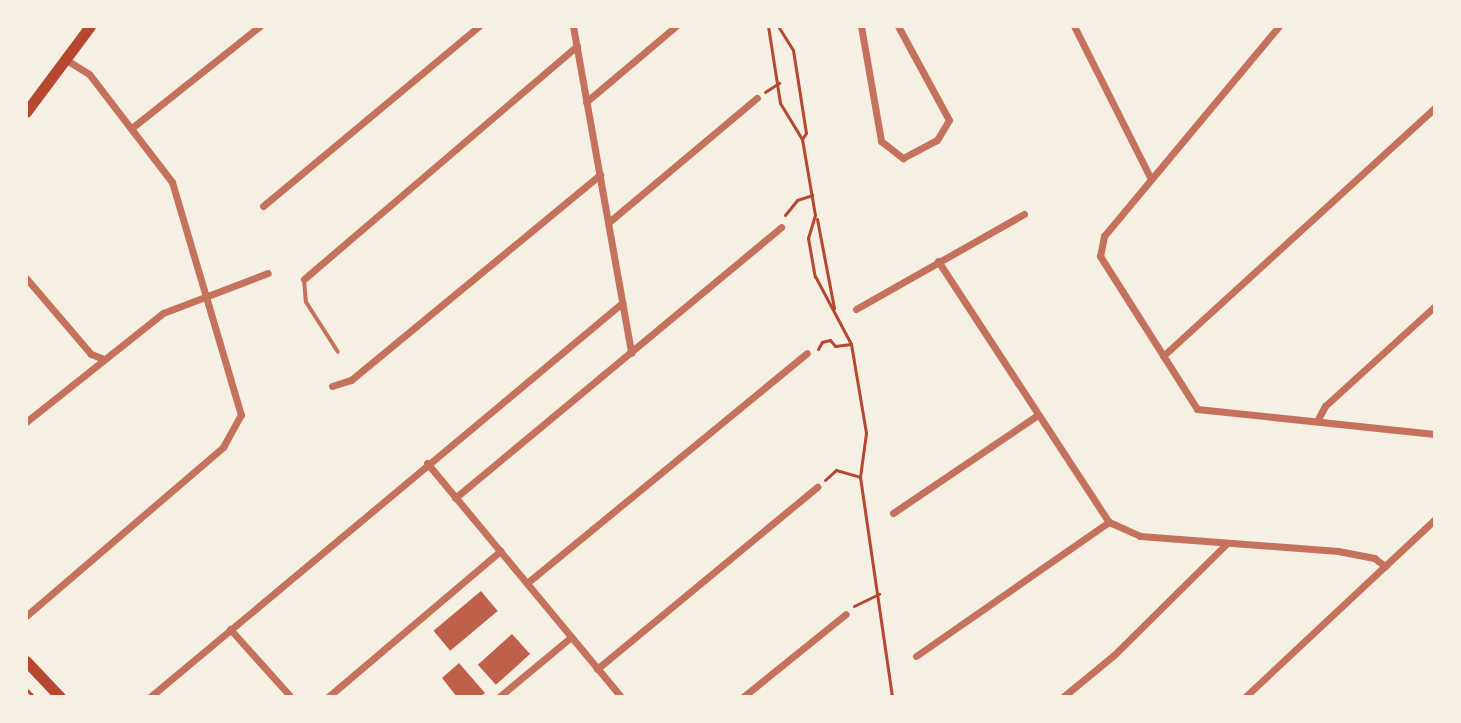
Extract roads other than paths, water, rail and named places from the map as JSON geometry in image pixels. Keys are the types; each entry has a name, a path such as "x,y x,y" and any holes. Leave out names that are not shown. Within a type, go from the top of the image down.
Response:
{"main road":[{"path":"26,112 90,26"},
{"path":"26,661 60,697"}],"street":[{"path":"133,127 260,26"},
{"path":"263,206 479,26"},
{"path":"573,26 631,353"},
{"path":"586,102 676,26"},
{"path":"861,26 881,141 903,158 937,140 949,120 898,26"},
{"path":"1074,26 1151,179"},
{"path":"1279,26 1099,246 1197,409 1435,434"},
{"path":"304,279 577,46"},
{"path":"26,616 232,439 239,403 172,182 133,127 89,74 65,59"},
{"path":"609,222 757,98"},
{"path":"1163,356 1435,108"},
{"path":"332,386 351,380 600,175"},
{"path":"856,309 1024,214"},
{"path":"455,498 781,227"},
{"path":"938,261 1036,416 1109,522 1140,536 1338,551 1374,558 1385,566"},
{"path":"26,422 163,313 268,273"},
{"path":"26,278 91,354 104,359"},
{"path":"150,697 622,303"},
{"path":"1317,421 1325,406 1435,306"},
{"path":"527,583 807,353"},
{"path":"893,513 1036,416"},
{"path":"427,463 621,697"},
{"path":"597,669 817,487"},
{"path":"1245,697 1435,519"},
{"path":"916,656 1109,522"},
{"path":"1063,697 1114,655 1226,544"},
{"path":"328,697 500,551"},
{"path":"743,697 846,614"},
{"path":"230,629 291,697"},
{"path":"499,697 571,637"}],"lane":[{"path":"304,279 306,302 338,352"}]}
